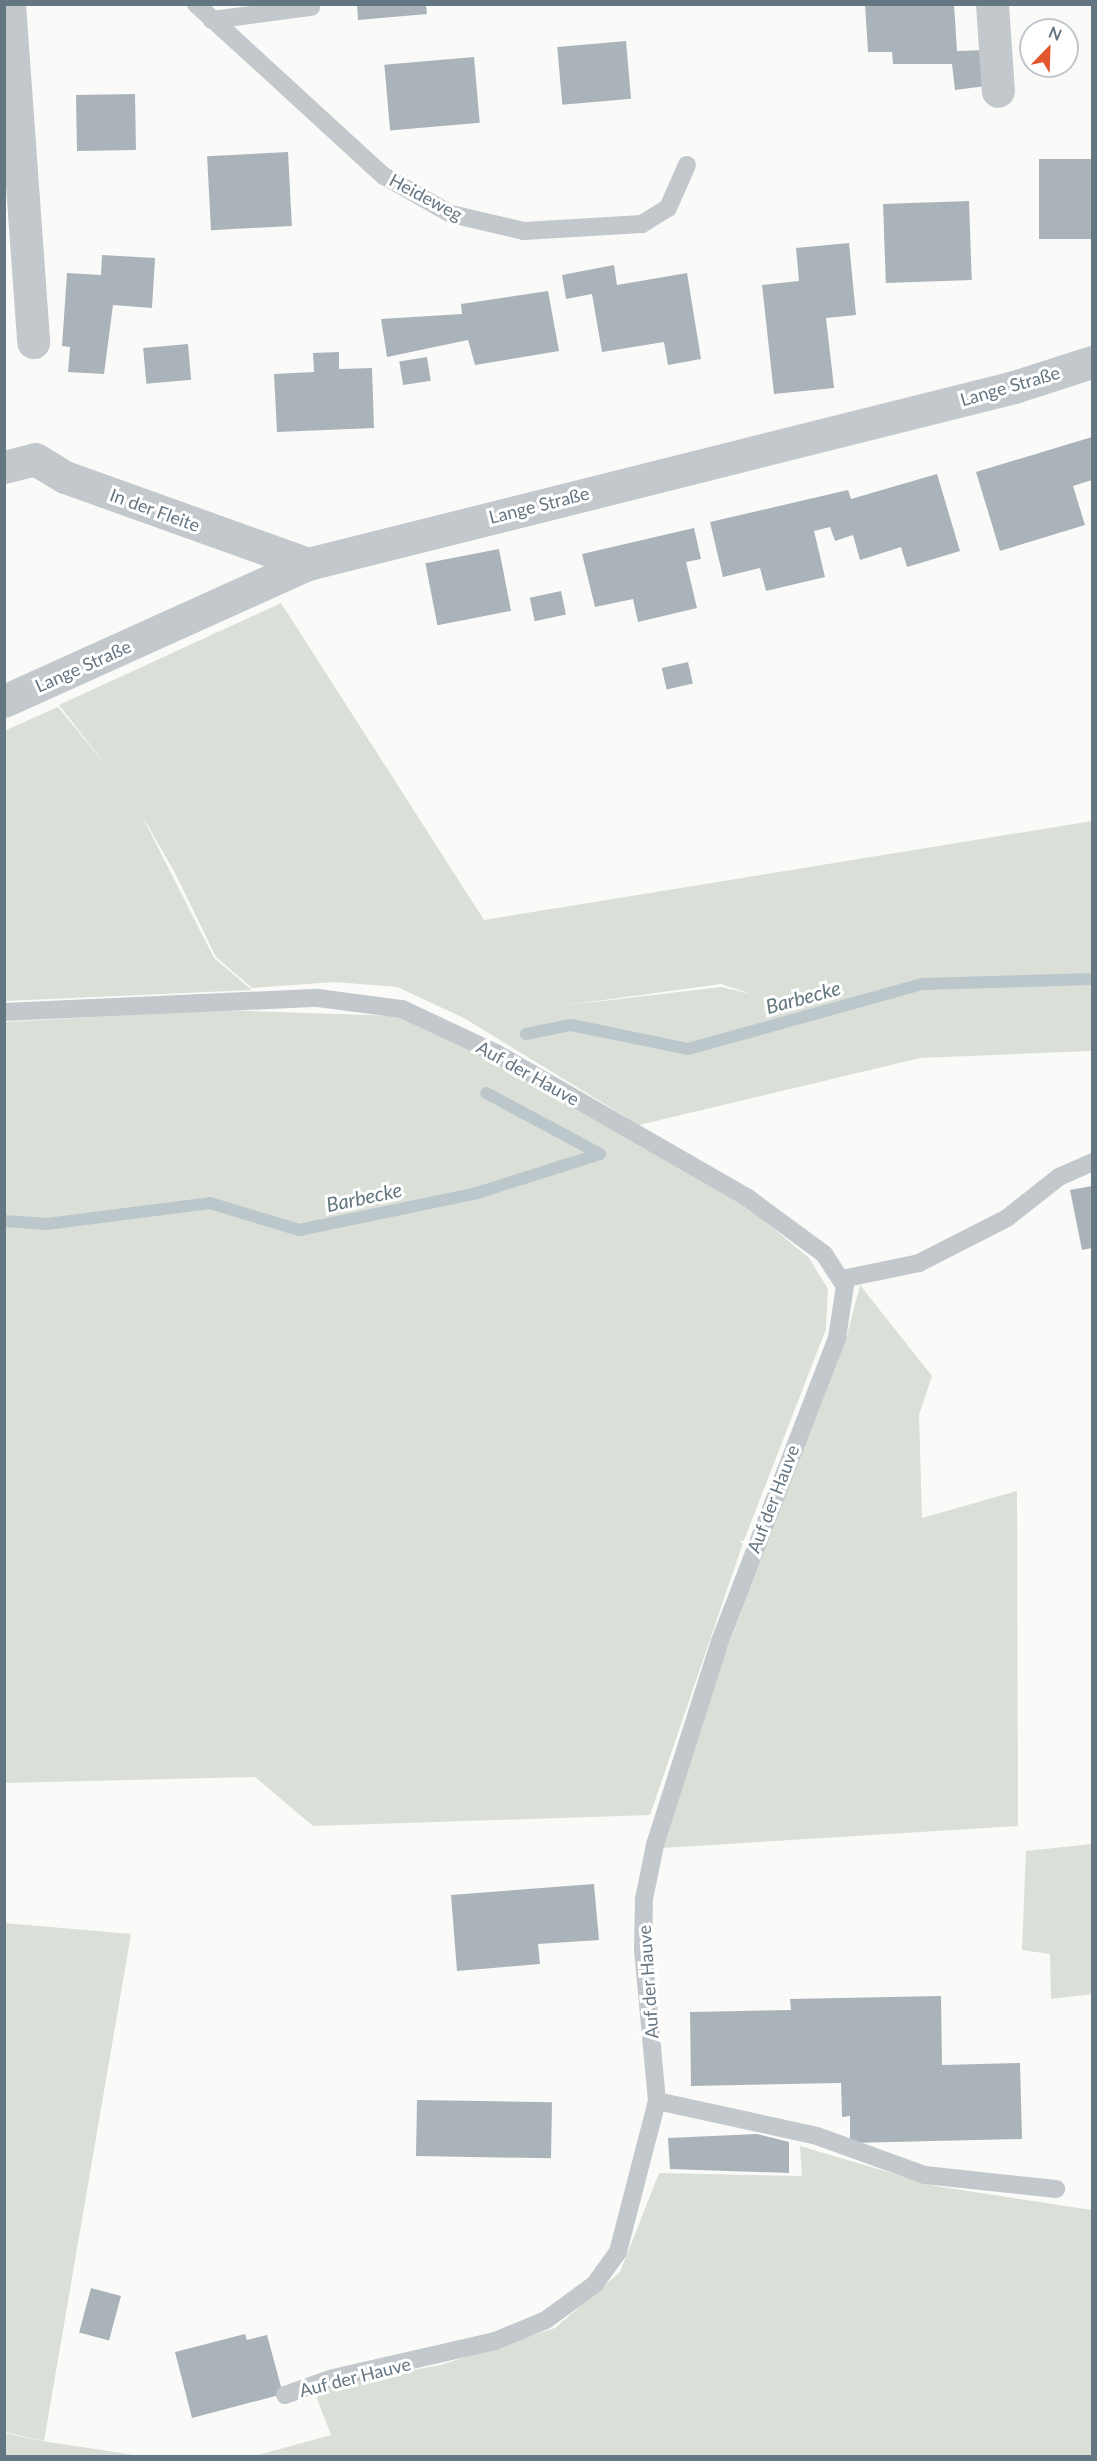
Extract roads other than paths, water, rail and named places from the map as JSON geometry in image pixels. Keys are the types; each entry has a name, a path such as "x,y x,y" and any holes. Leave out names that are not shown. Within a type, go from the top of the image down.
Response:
{"street":[{"path":"9,4 9,100 33,342"},
{"path":"992,4 999,91"},
{"name":"Lange Straße","path":"4,701 309,564 1014,387 1092,362"},
{"name":"In der Fleite","path":"4,467 35,459 65,477 309,564"}],"lane":[{"name":"Heideweg","path":"196,4 384,176 451,214 524,231 642,224 668,208 687,165"},
{"path":"212,20 311,7"},
{"name":"Auf der Hauve","path":"4,1012 318,998 402,1009 496,1053 748,1198 802,1235 842,1279 845,1301 837,1338 720,1641 655,1845 644,1899 643,1950 657,2101 626,2232 609,2268 578,2298 546,2320 495,2341 333,2378 285,2395"},
{"path":"842,1279 919,1263 1007,1218 1059,1177 1092,1162"},
{"path":"657,2101 817,2136 925,2175 1056,2189"}],"waterway":[{"name":"Barbecke","path":"526,1034 571,1025 688,1049 923,984 1092,979"},
{"name":"Barbecke","path":"4,1221 47,1224 210,1203 299,1230 477,1193 600,1154 486,1093"}]}
